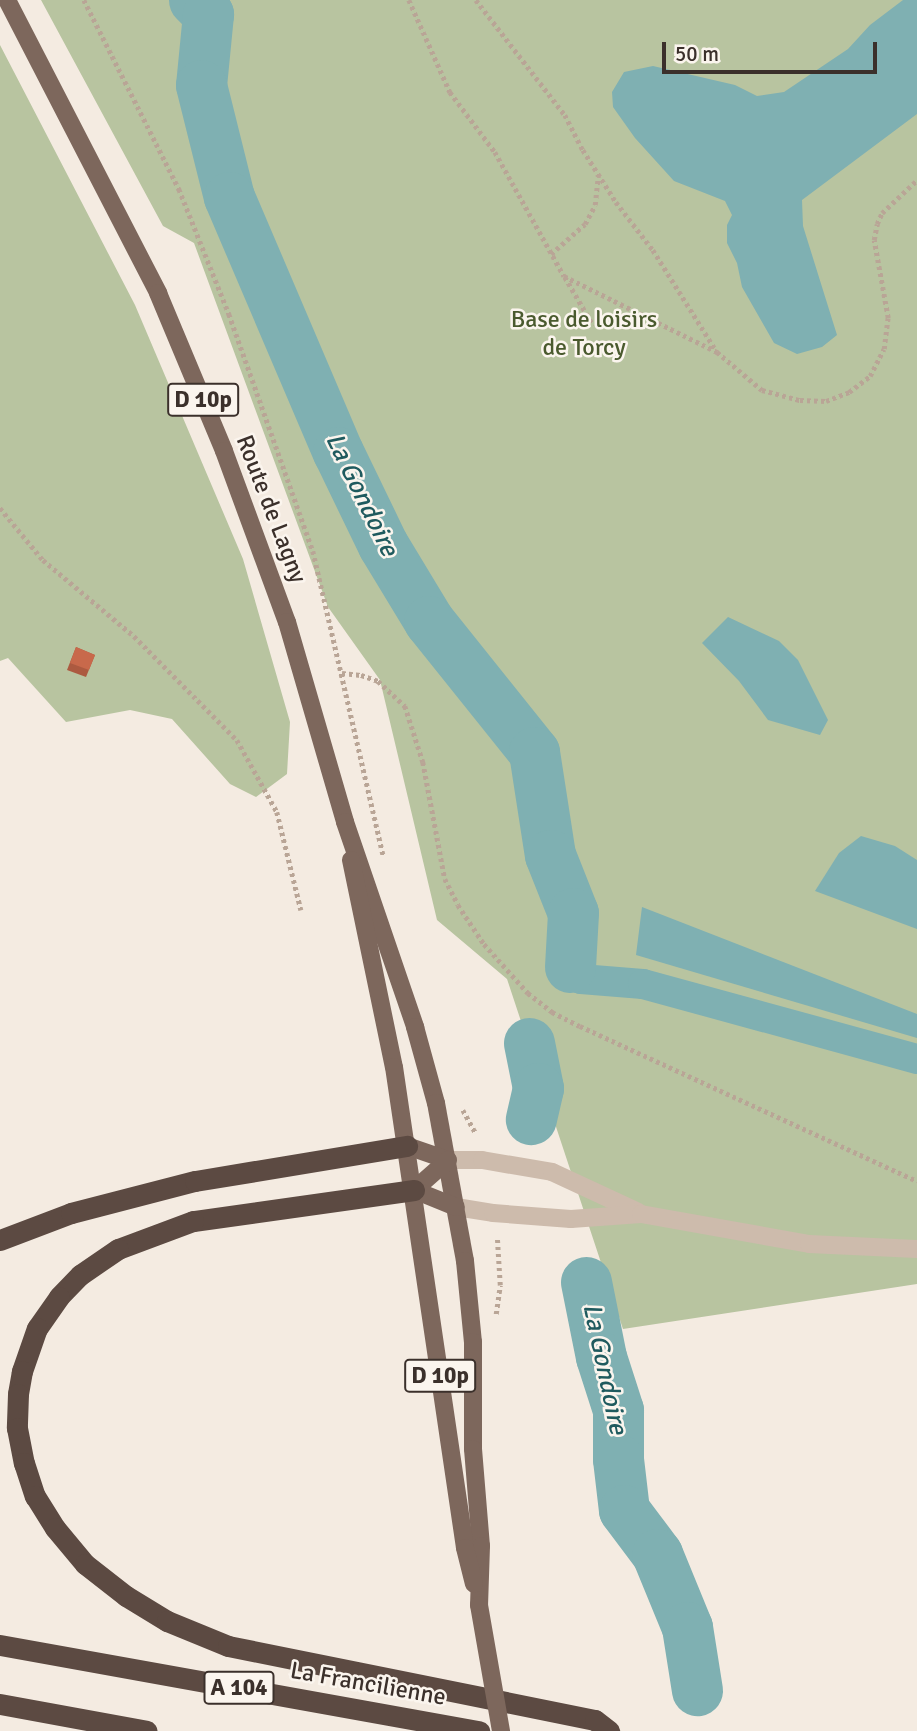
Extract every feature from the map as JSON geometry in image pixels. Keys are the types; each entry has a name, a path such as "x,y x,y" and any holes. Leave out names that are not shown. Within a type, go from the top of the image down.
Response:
{"highway":[{"path":"0,1240 71,1213 195,1181 407,1146"},
{"path":"414,1190 193,1221 118,1249 80,1275 59,1297 37,1328 22,1371 17,1428 27,1474 35,1496 55,1528 86,1564 126,1596 167,1621 228,1646 595,1720 609,1731"},
{"name":"La Francilienne","path":"0,1644 478,1731"},
{"path":"0,1704 147,1731"}],"main road":[{"name":"Route de Lagny","path":"7,0 158,293 224,451 280,600 345,822"},
{"name":"D 10p","path":"345,822 407,1146 465,1548 479,1605 501,1731"},
{"name":"D 10p","path":"345,822 366,875 415,1027 448,1160 473,1342 473,1449 481,1546 479,1605"},
{"path":"407,1146 448,1160 414,1190 456,1207"}],"lane":[{"path":"448,1160 482,1160 552,1172 641,1214"},
{"path":"456,1207 493,1213 571,1219 641,1214 809,1244 917,1249"}],"path":[{"path":"85,0 179,189 229,314 313,551 385,863"},
{"path":"409,0 450,92 495,152 593,325"},
{"path":"476,0 565,115 598,174 653,250 718,352"},
{"path":"551,254 585,224 595,205 598,174"},
{"path":"564,276 718,352 762,390 800,400 825,401 849,392 870,376 884,349 888,318 874,240 877,224 882,214 917,180"},
{"path":"0,508 43,560 134,636 237,740 277,812 301,911"},
{"path":"342,673 361,675 378,681 405,706 423,762 445,879 458,905 484,944 528,993 552,1012 580,1026 917,1181"}],"green space":[{"name":"Base de loisirs de Torcy","path":"41,0 917,0 917,1284 623,1329 507,979 437,920 380,680 328,607 194,243 163,226"},
{"path":"0,45 135,305 243,559 290,722 287,774 256,797 230,784 172,719 130,710 66,722 8,658 0,661"}],"water":[{"path":"903,0 917,0 917,114 802,200 803,226 837,335 822,347 797,354 774,343 742,287 737,263 727,243 727,225 732,215 725,201 674,181 635,138 613,107 612,92 624,72 653,66 735,85 757,96 784,92 848,49 870,25"},
{"path":"728,617 779,641 798,660 828,720 820,735 768,720 739,681 702,643"},
{"path":"861,836 895,846 917,860 917,929 815,891 839,853"},
{"path":"642,907 917,1014 917,1038 636,955"}],"building":[{"path":"76,647 95,655 89,670 70,663"}],"waterway":[{"name":"La Gondoire","path":"194,0 208,14 201,85 229,197 338,452 383,545 429,621 534,752 550,855 573,913 570,967"},
{"path":"570,967 581,979 643,984 917,1059"},
{"name":"La Gondoire","path":"529,1043 538,1088 531,1119"},
{"name":"La Gondoire","path":"586,1282 601,1357 618,1410 618,1459 624,1510 657,1554 687,1627 697,1690"}]}
